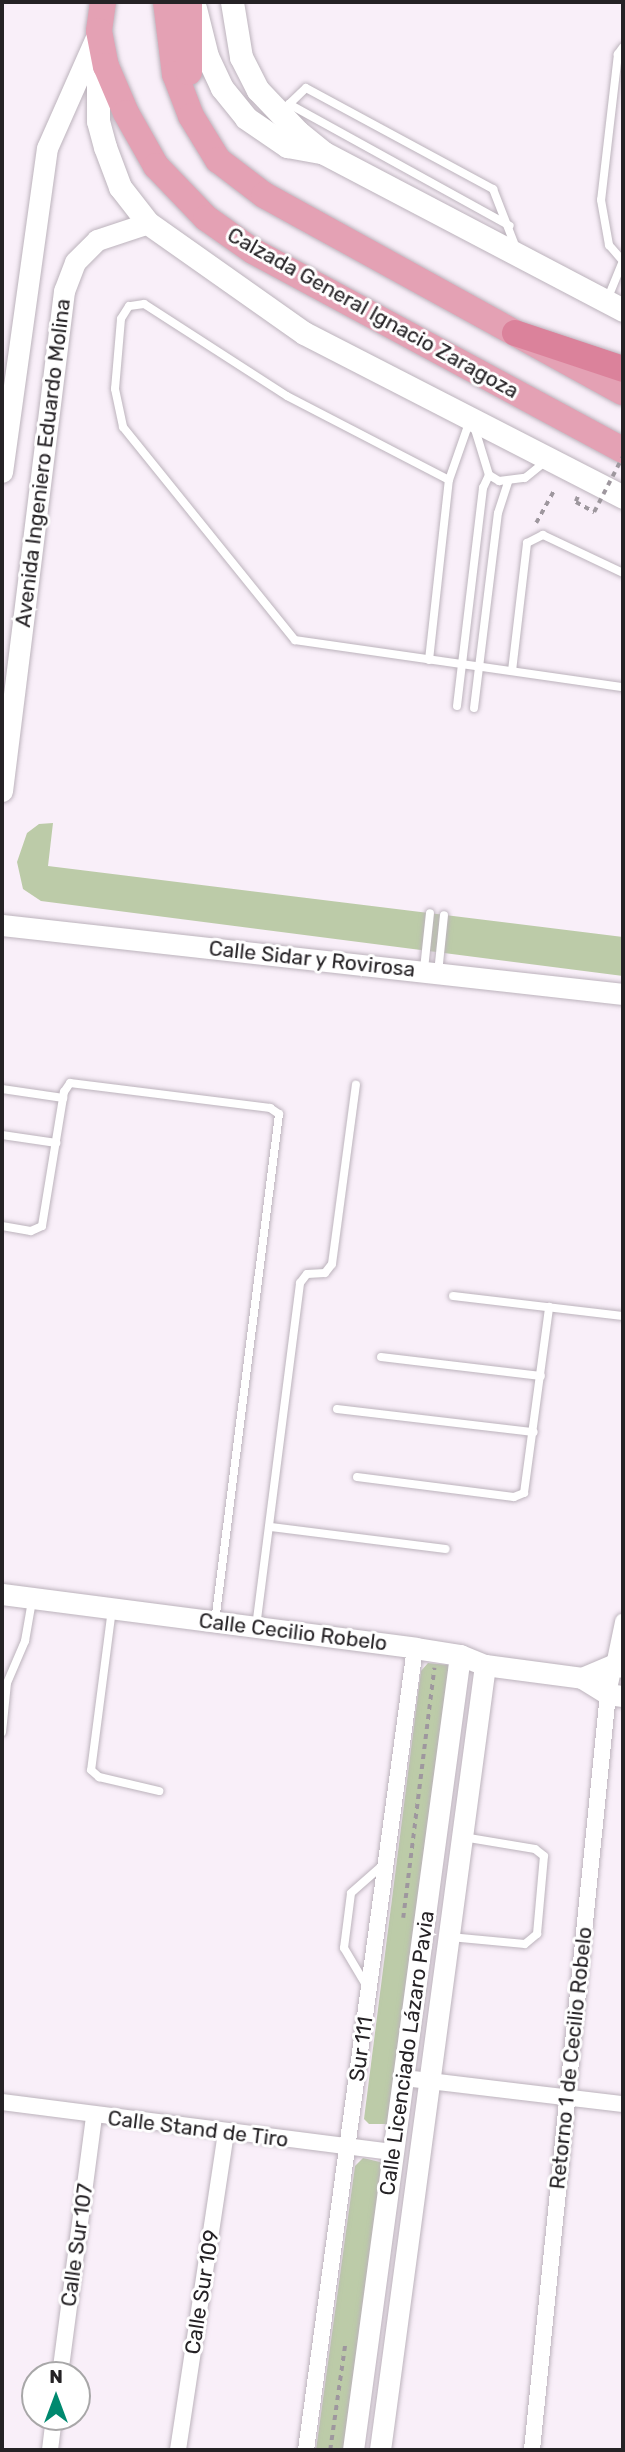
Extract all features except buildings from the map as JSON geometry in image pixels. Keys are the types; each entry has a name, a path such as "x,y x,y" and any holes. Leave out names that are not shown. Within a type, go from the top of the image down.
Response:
{"highway":[{"path":"515,334 623,369"}],"main road":[{"name":"Avenida Ingeniero Eduardo Molina","path":"99,31 103,2"},
{"path":"166,2 175,74 191,116 218,160 264,195 623,392"},
{"path":"191,2 191,116"},
{"path":"191,2 207,56 222,88 246,118 287,146 324,153 615,306"},
{"path":"232,2 241,57 324,153"},
{"name":"Calzada General Ignacio Zaragoza","path":"99,31 96,86 105,147 120,187 148,223 304,334 623,497"},
{"name":"Calzada General Ignacio Zaragoza","path":"99,31 106,66 139,141 178,192 205,218 253,251 623,453"}],"street":[{"name":"Avenida Ingeniero Eduardo Molina","path":"2,472 47,148 99,31"},
{"name":"Avenida Ingeniero Eduardo Molina","path":"2,792 64,291 75,262 97,240 148,223"},
{"name":"Calle Sidar y Rovirosa","path":"2,925 623,994"},
{"name":"Calle Cecilio Robelo","path":"2,1594 415,1647 460,1655 485,1665 582,1678 616,1695"},
{"name":"Retorno 1 de Cecilio Robelo","path":"532,2450 567,2098 623,1622"},
{"name":"Sur 111","path":"306,2450 415,1647"},
{"name":"Calle Licenciado Lázaro Pavia","path":"352,2450 460,1655"},
{"name":"Calle Licenciado Lázaro Pavia","path":"380,2450 460,1836 485,1665"},
{"path":"582,1678 618,1666"},
{"path":"404,2078 623,2104"},
{"name":"Calle Stand de Tiro","path":"2,2102 226,2133 394,2152"},
{"name":"Calle Sur 107","path":"62,2361 94,2116"},
{"name":"Calle Sur 109","path":"178,2450 226,2133"},
{"path":"50,2450 52,2431"}],"lane":[{"path":"615,306 623,261 609,245 601,200 618,54 623,47"},
{"path":"510,226 284,109 306,88 493,189 510,226 517,254"},
{"path":"449,480 287,396 144,304 129,306 121,319 115,389 123,427 295,640 623,687"},
{"path":"457,706 483,488 489,475 471,417"},
{"path":"429,660 449,480 471,417"},
{"path":"489,475 508,482 525,478 551,458"},
{"path":"474,708 498,513 508,482"},
{"path":"512,671 527,543 542,535 623,573"},
{"path":"430,913 431,973"},
{"path":"431,973 444,915"},
{"path":"2,1226 31,1230 42,1226 63,1098 66,1087 76,1082 270,1108 279,1114 215,1622"},
{"path":"256,1626 271,1527 300,1283 307,1274 325,1273 332,1264 356,1085"},
{"path":"2,1089 63,1098"},
{"path":"2,1135 56,1143"},
{"path":"453,1296 623,1316"},
{"path":"357,1477 520,1496 526,1487 549,1307"},
{"path":"381,1357 541,1376"},
{"path":"337,1409 534,1432"},
{"path":"271,1527 446,1549"},
{"path":"2,1732 4,1683 25,1641 33,1598"},
{"path":"111,1609 91,1770 99,1777 159,1791"},
{"path":"447,1937 525,1944 537,1934 544,1856 535,1849 460,1836"},
{"path":"369,1990 344,1944 352,1889 387,1861"}],"path":[{"path":"594,512 623,453"}],"green space":[{"path":"53,823 48,866 623,937 623,976 41,901 23,889 17,862 27,833 39,824"},
{"path":"428,1663 448,1665 449,1675 388,2124 369,2124 364,2119 421,1671"},
{"path":"363,2158 380,2162 384,2171 345,2450 316,2450 355,2166"}]}
